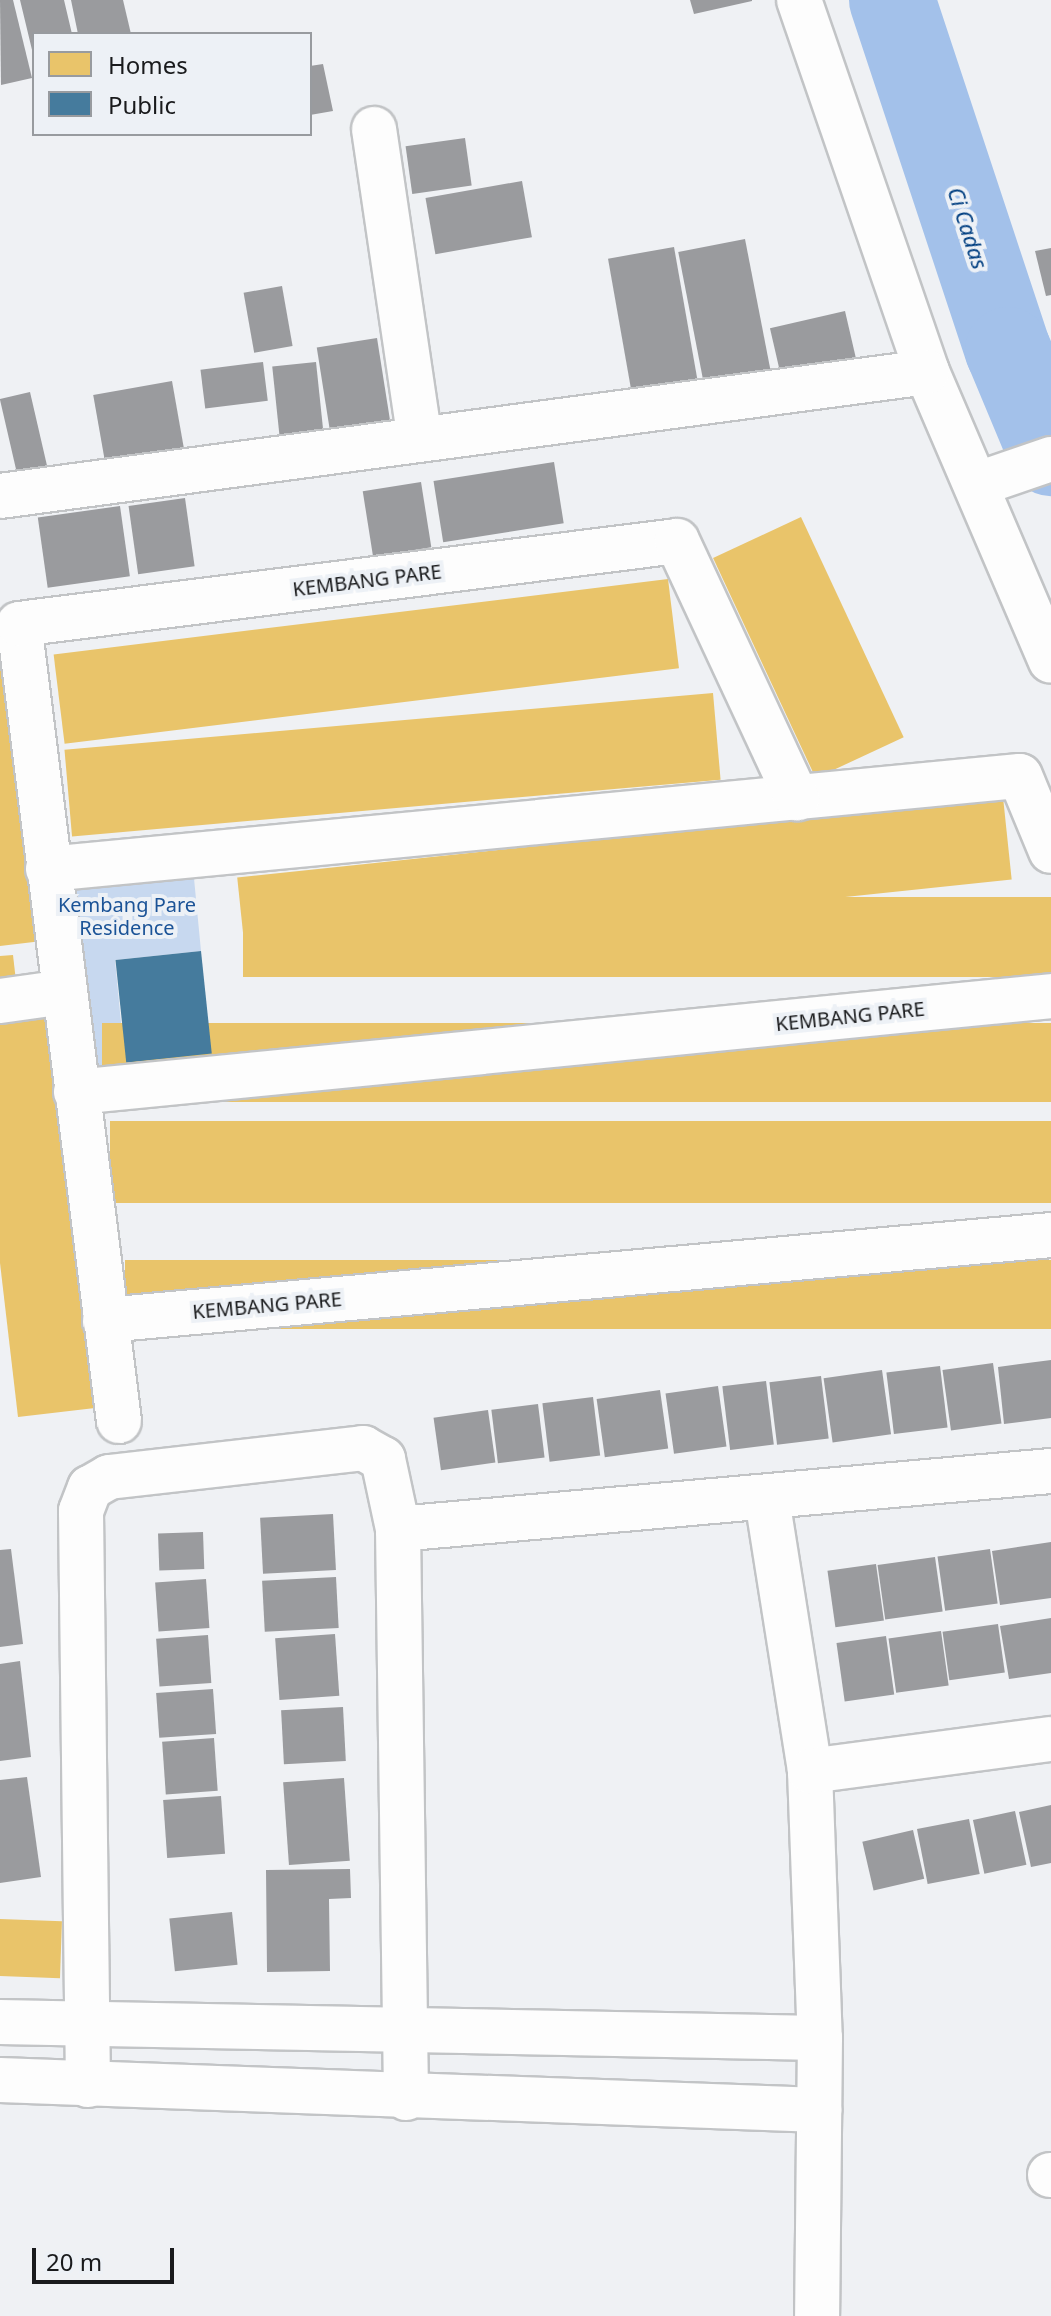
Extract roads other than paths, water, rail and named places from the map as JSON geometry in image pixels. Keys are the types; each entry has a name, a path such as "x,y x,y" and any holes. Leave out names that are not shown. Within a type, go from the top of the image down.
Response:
{"street":[{"path":"799,0 927,372 986,482 1051,661"},
{"path":"374,129 420,439"},
{"path":"0,496 927,372"},
{"path":"986,482 1051,459"},
{"name":"KEMBANG PARE","path":"119,1421 19,624 677,541 797,798"},
{"path":"48,869 1020,776 1051,851"},
{"path":"0,1001 64,992"},
{"name":"KEMBANG PARE","path":"76,1092 1051,996"},
{"name":"KEMBANG PARE","path":"105,1320 1051,1235"},
{"path":"88,2085 81,1511 90,1488 109,1477 363,1448 383,1459 398,1529 406,2098"},
{"path":"398,1529 767,1499 1051,1471"},
{"path":"767,1499 810,1771 820,2038 817,2316"},
{"path":"810,1771 1051,1739"},
{"path":"0,2022 820,2038"},
{"path":"0,2080 406,2098 819,2110"}],"waterway":[{"name":"Ci Cadas","path":"892,0 1008,350 1051,453"}],"park label":[{"name":"Kembang Pare Residence","path":"127,916"}]}
